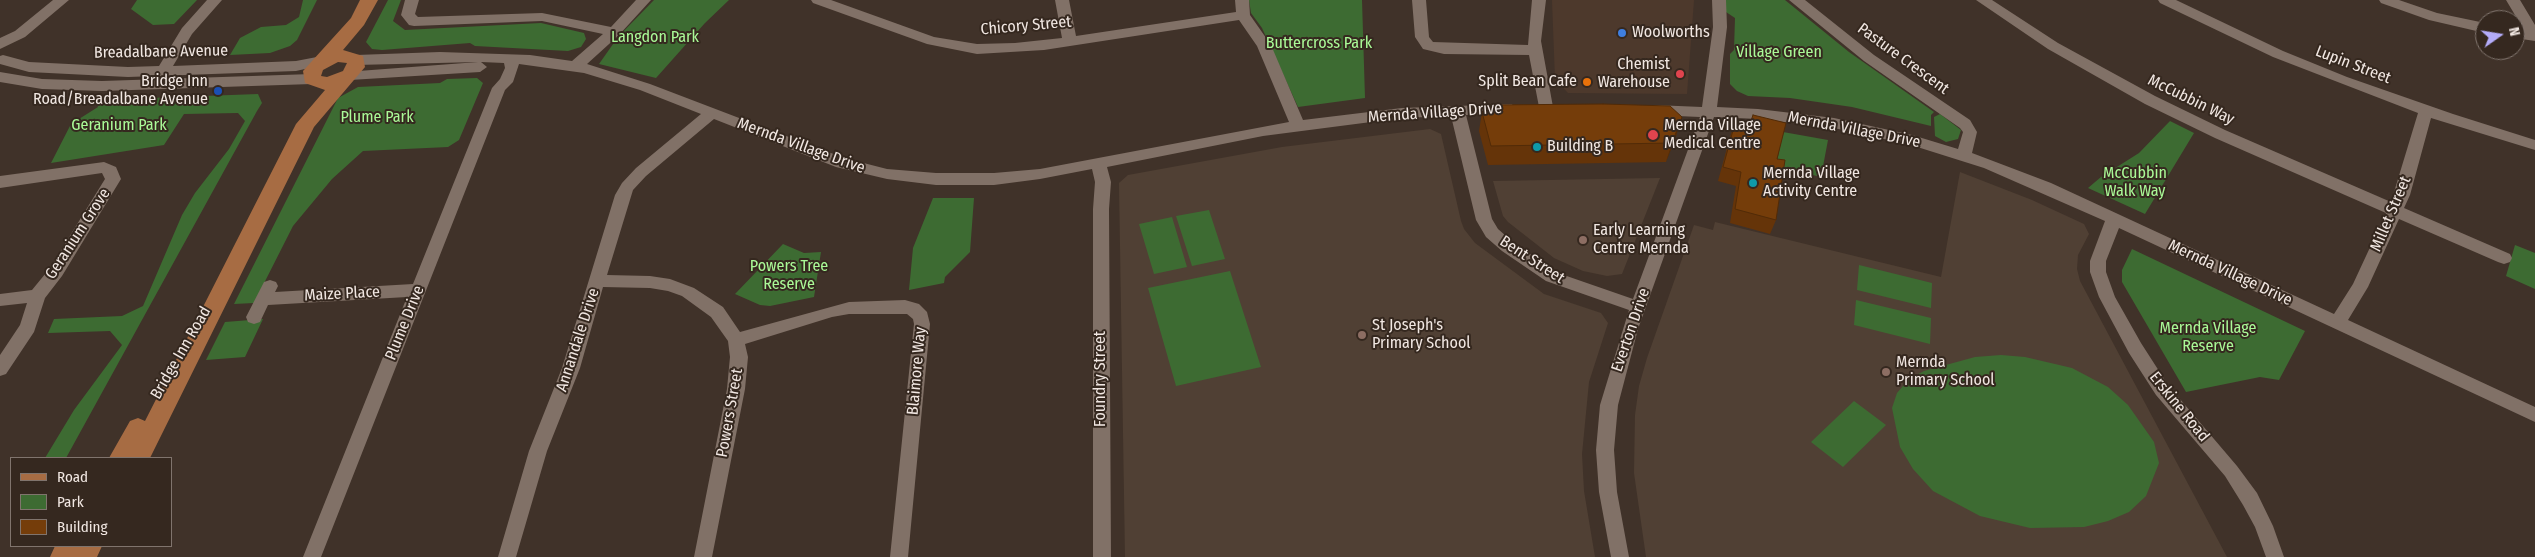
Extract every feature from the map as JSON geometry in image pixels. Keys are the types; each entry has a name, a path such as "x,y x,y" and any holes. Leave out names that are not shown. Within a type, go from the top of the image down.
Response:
{"main road":[{"path":"358,21 352,68 329,84 313,80 312,70 323,61 358,21 369,0"},
{"path":"323,61 338,56 352,68"},
{"name":"Bridge Inn Road","path":"138,457 306,124 352,68"},
{"name":"Bridge Inn Road","path":"306,124 313,80"},
{"name":"Bridge Inn Road","path":"122,457 242,248"}],"street":[{"path":"0,44 20,34 62,0"},
{"path":"163,71 187,31 215,0"},
{"path":"412,0 408,15 414,22 542,17 614,32"},
{"path":"579,69 644,0"},
{"name":"Chicory Street","path":"818,0 932,41 977,48 1015,48 1243,15"},
{"path":"1062,0 1070,41"},
{"path":"1242,0 1243,15 1264,45 1298,126"},
{"path":"1419,0 1422,37 1428,46 1444,49 1535,50 1534,34 1538,0"},
{"name":"Everton Drive","path":"1620,557 1608,492 1605,450 1613,384 1638,307 1709,111 1720,27 1719,0"},
{"name":"Pasture Crescent","path":"1796,0 1876,63 1965,124 1970,132 1964,155"},
{"name":"McCubbin Way","path":"1982,0 2053,46 2150,100 2220,134 2504,258"},
{"name":"Lupin Street","path":"2165,0 2278,54 2342,80 2426,111 2535,145"},
{"path":"2386,0 2434,17 2475,26"},
{"path":"2513,0 2535,36"},
{"path":"1,60 20,34"},
{"name":"Mernda Village Drive","path":"352,68 509,64 579,69 627,81 841,163 904,176 994,179 1040,174 1298,126 1402,113 1551,107 1535,50"},
{"name":"Breadalbane Avenue","path":"1,60 47,69 163,71 296,66 323,61"},
{"name":"Plume Drive","path":"312,557 499,88 506,82 509,64"},
{"name":"Breadalbane Avenue","path":"0,77 42,84 102,86 313,80"},
{"name":"Mernda Village Drive","path":"1636,109 1784,116 1834,123 1912,140 1964,155 2014,174 2535,415"},
{"name":"Bent Street","path":"1457,110 1484,220 1492,233 1508,247 1552,277 1638,307"},
{"name":"Annandale Drive","path":"507,557 538,451 571,368 627,186 708,111"},
{"name":"Millet Street","path":"2343,326 2355,313 2360,287 2408,179 2426,111"},
{"name":"Foundry Street","path":"1094,164 1101,201 1102,557"},
{"name":"Geranium Grove","path":"0,182 26,180 98,167 109,168 113,174 111,183 56,272 37,296 28,327 0,369"},
{"name":"Erskine Road","path":"2121,223 2098,261 2098,272 2101,282 2135,348 2162,390 2231,471 2245,492 2264,526 2275,557"},
{"name":"Powers Street","path":"597,281 650,282 670,285 688,292 717,312 736,340 739,357 736,389 703,557"},
{"name":"Maize Place","path":"254,317 268,293 419,290"},
{"path":"0,300 37,296"},
{"name":"Blaimore Way","path":"736,340 832,311 849,308 905,306 913,309 921,317 922,324 899,557"}],"shaded area":[{"path":"1552,0 1694,0 1687,94 1568,93 1555,79"},
{"name":"St Joseph's Primary School","path":"1430,129 1441,134 1461,221 1464,229 1475,243 1544,294 1601,313 1608,323 1589,382 1582,454 1584,491 1595,557 1125,557 1119,183 1128,175 1282,147"},
{"name":"Mernda Primary School","path":"1960,172 2032,200 2084,224 2089,234 2078,255 2077,269 2080,281 2227,557 1646,557 1634,473 1635,415 1639,386 1694,225 1713,230 1715,222 1941,277"},
{"name":"Early Learning Centre Mernda","path":"1660,178 1622,274 1607,276 1583,271 1554,258 1508,222 1503,216 1493,181"}],"green space":[{"path":"137,0 197,0 174,24 153,25 131,9"},
{"path":"303,0 317,0 297,40 290,46 270,53 230,55 240,38 261,27 286,25 299,17"},
{"path":"388,0 401,0 393,21 405,30 541,23 584,33 586,39 581,47 568,51 475,46 470,43 382,50 372,49 366,42"},
{"name":"Langdon Park","path":"654,0 729,0 705,23 656,78 599,64 618,37"},
{"name":"Buttercross Park","path":"1249,0 1362,0 1365,98 1298,107 1262,28 1251,13"},
{"name":"Village Green","path":"1725,0 1785,0 1849,52 1934,112 1931,115 1931,126 1852,107 1790,98 1748,96 1737,91 1730,84 1730,54 1734,50 1735,18 1726,12"},
{"name":"Plume Park","path":"477,78 483,83 459,140 448,147 363,151 332,179 293,226 254,303 234,304 338,98 358,87 440,83 447,79"},
{"name":"Geranium Park","path":"258,94 262,103 67,457 46,457 74,410 122,345 110,331 48,333 54,319 122,316 143,306 182,215 195,193 229,149 245,121 238,113 184,114 164,145 51,163 71,124 98,107 96,100"},
{"path":"1940,114 1961,130 1958,139 1946,142 1935,136 1934,117"},
{"name":"McCubbin Walk Way","path":"2170,121 2194,133 2145,214 2088,188 2101,177 2139,153"},
{"path":"1783,132 1828,140 1821,177 1776,166"},
{"path":"933,198 974,198 970,252 945,277 944,283 909,290 913,248"},
{"path":"1209,210 1225,259 1192,266 1176,216"},
{"path":"1172,217 1187,267 1154,274 1139,224"},
{"name":"Powers Tree Reserve","path":"783,244 804,253 821,252 814,297 770,306 760,305 735,294"},
{"path":"2515,245 2535,253 2535,289 2506,276"},
{"name":"Mernda Village Reserve","path":"2132,249 2305,331 2279,380 2260,377 2186,392 2122,282 2122,270"},
{"path":"1859,265 1932,283 1931,308 1857,290"},
{"path":"1230,271 1261,367 1176,386 1148,288"},
{"path":"1856,300 1931,318 1930,344 1854,325"},
{"path":"263,319 245,357 206,360 225,322"},
{"path":"2001,355 2025,357 2072,368 2108,387 2128,405 2154,442 2159,463 2146,496 2129,512 2108,521 2084,527 2030,528 1980,516 1933,491 1913,469 1900,447 1892,408 1897,393 1909,379 1924,371 1975,357"},
{"path":"1854,401 1886,425 1843,467 1811,442"}],"building":[{"path":"1603,104 1670,106 1682,117 1672,143 1491,146 1482,112 1490,105"},
{"name":"Mernda Village Activity Centre","path":"1753,115 1786,123 1777,159 1785,160 1776,220 1735,209 1741,172 1723,167 1735,123 1749,127"}],"place":[{"name":"Woolworths","path":"1622,33"},
{"name":"Chemist Warehouse","path":"1680,74"},
{"name":"Split Bean Cafe","path":"1587,82"},
{"name":"Bridge Inn Road/Breadalbane Avenue","path":"218,91"},
{"name":"Mernda Village Medical Centre","path":"1653,135"},
{"name":"Building B","path":"1537,147"},
{"name":"Mernda Village Activity Centre","path":"1753,183"},
{"name":"Early Learning Centre Mernda","path":"1583,240"},
{"name":"St Joseph's Primary School","path":"1362,335"},
{"name":"Mernda Primary School","path":"1886,372"}]}
